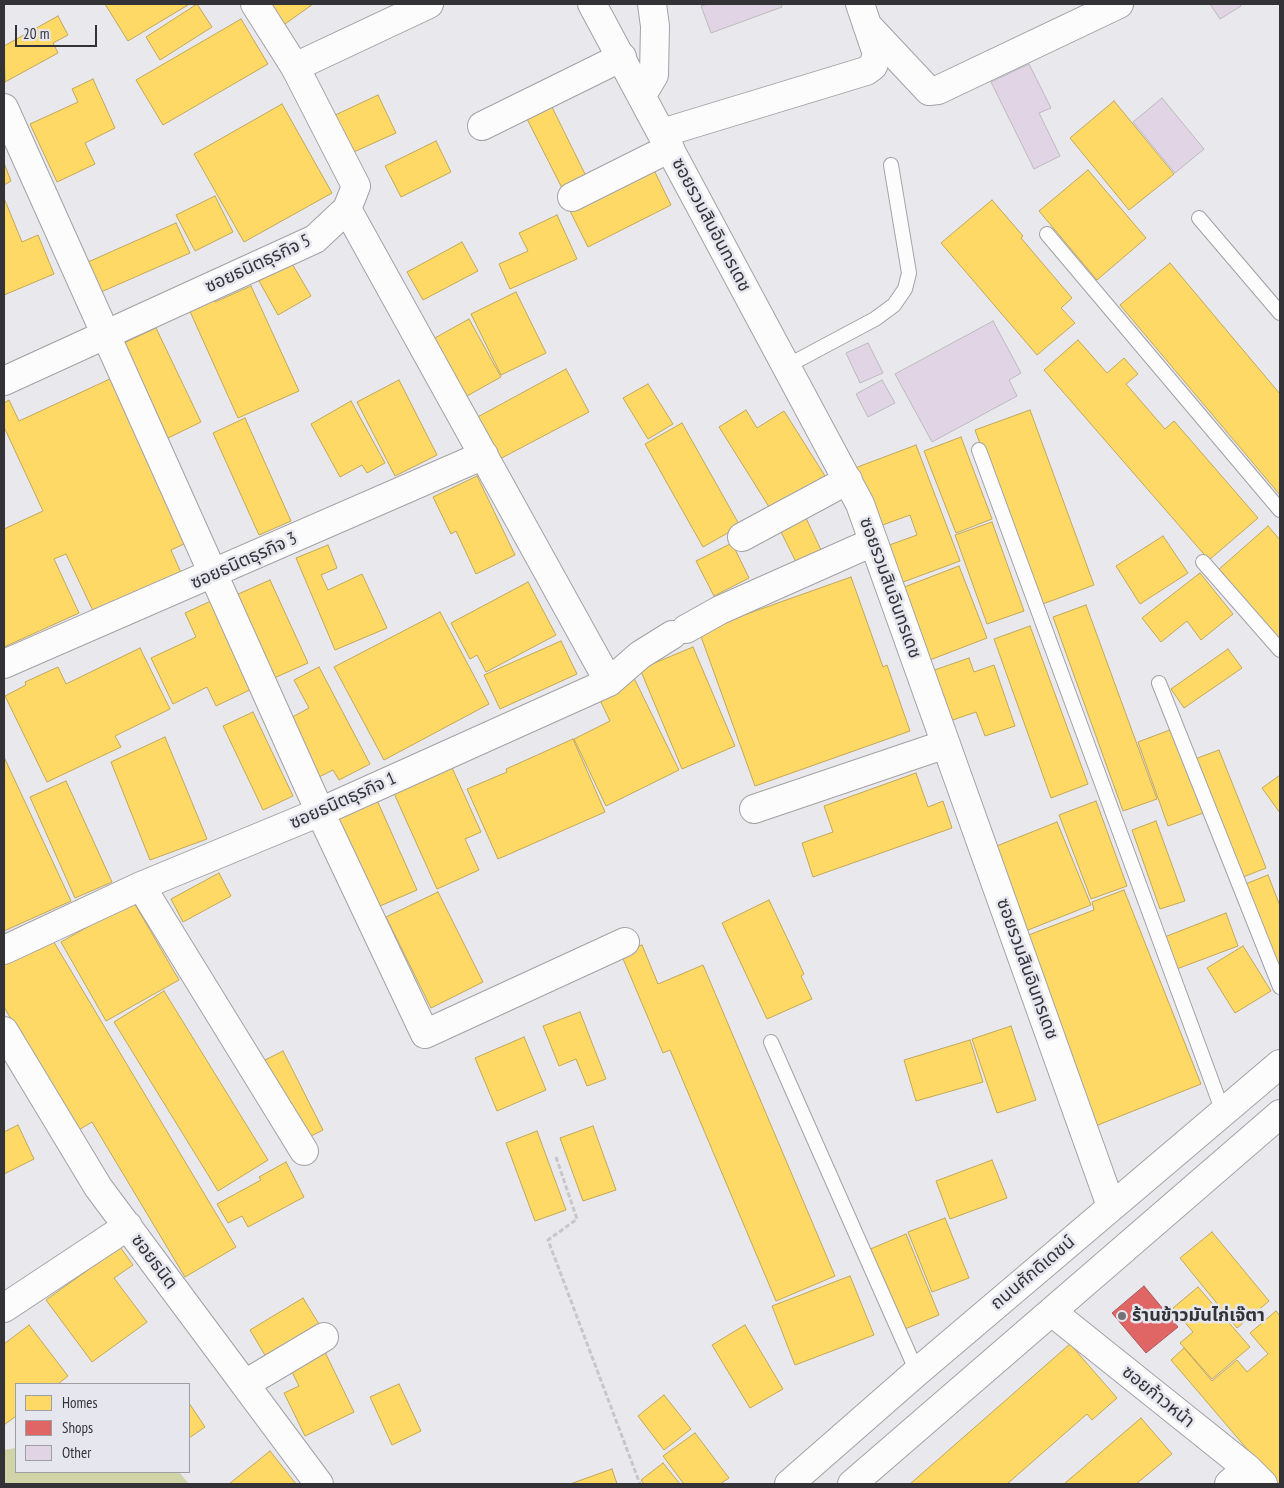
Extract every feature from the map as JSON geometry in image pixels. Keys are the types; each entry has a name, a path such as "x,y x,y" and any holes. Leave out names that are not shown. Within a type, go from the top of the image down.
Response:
{"street":[{"name":"ซอยธนิตธุรกิจ 5","path":"4,381 315,239 347,209 356,186 295,67 255,4"},
{"path":"295,67 388,14 428,4"},
{"name":"ซอยรวมสินอินทรเดช","path":"592,4 860,504 1111,1206"},
{"path":"642,96 654,75 655,26 652,4"},
{"path":"864,14 929,91 938,90 1119,4"},
{"path":"572,197 666,140 866,71 873,66 877,54 864,14"},
{"path":"482,126 622,57"},
{"path":"4,108 320,812 425,1034 625,942"},
{"path":"347,209 609,682"},
{"name":"ซอยธนิตธุรกิจ 3","path":"4,664 213,575 484,455"},
{"path":"742,537 848,480"},
{"name":"ซอยธนิตธุรกิจ 1","path":"4,950 141,886 320,812 609,682 640,655 720,610 874,542"},
{"path":"754,809 946,744"},
{"path":"141,886 304,1151"},
{"name":"ซอยธนิต","path":"4,1031 98,1187 319,1484"},
{"name":"ถนนศักดิเดชน์","path":"789,1484 1111,1206 1280,1064"},
{"path":"852,1484 1280,1114"},
{"path":"4,1308 128,1226"},
{"name":"ซอยก้าวหน้า","path":"1052,1312 1247,1479"},
{"path":"245,1384 324,1336"}],"lane":[{"path":"786,366 874,319 894,305 905,289 908,273 891,166"},
{"path":"1199,218 1280,313"},
{"path":"1047,234 1280,510"},
{"path":"979,450 1223,1112"},
{"path":"1202,562 1280,650"},
{"path":"1159,683 1280,987"},
{"path":"771,1042 917,1372"}],"path":[{"path":"556,1157 577,1218 548,1240 640,1484"}],"green space":[{"path":"15,1448 15,1473 180,1473 189,1484 4,1484 4,1450"}],"building: Homes":[{"path":"105,4 187,4 188,5 128,41"},
{"path":"197,4 212,27 160,60 146,37"},
{"path":"259,4 313,4 278,29"},
{"path":"58,16 68,35 53,43 58,53 5,82 4,46"},
{"path":"241,19 268,64 163,125 136,80"},
{"path":"93,79 115,128 85,143 95,164 57,182 30,124 78,102 72,89"},
{"path":"378,95 396,133 347,155 329,118"},
{"path":"1114,101 1174,174 1129,210 1070,138"},
{"path":"550,103 586,176 562,188 525,115"},
{"path":"282,104 332,193 244,242 194,154"},
{"path":"436,141 451,172 401,197 385,166"},
{"path":"4,163 11,181 4,185"},
{"path":"652,166 671,205 588,247 568,207"},
{"path":"1088,170 1146,238 1097,280 1039,211"},
{"path":"215,196 233,232 195,251 176,215"},
{"path":"4,198 22,242 38,235 54,274 4,295"},
{"path":"992,200 1023,236 1021,238 1072,298 1061,308 1075,323 1037,355 941,243"},
{"path":"557,215 577,259 510,289 499,264 528,251 519,233"},
{"path":"176,223 190,253 101,292 88,262"},
{"path":"462,242 478,271 423,300 407,272"},
{"path":"291,262 311,296 278,315 259,281"},
{"path":"1170,263 1280,394 1280,495 1120,305"},
{"path":"251,286 299,391 238,418 188,307 213,296 215,302"},
{"path":"516,292 546,353 501,375 471,314"},
{"path":"469,319 501,377 458,401 426,343"},
{"path":"156,328 201,422 168,438 124,343"},
{"path":"1078,340 1107,373 1124,358 1138,374 1126,384 1165,429 1174,421 1258,518 1209,560 1044,370"},
{"path":"566,369 589,412 494,462 472,420"},
{"path":"112,378 186,543 171,550 182,575 95,615 66,554 54,559 79,613 4,647 4,529 43,511 4,427 4,403 9,400 19,421"},
{"path":"399,380 437,455 395,476 357,402"},
{"path":"648,384 673,424 648,439 623,398"},
{"path":"351,401 385,463 367,473 362,465 340,477 311,424"},
{"path":"746,410 757,428 784,411 825,476 771,510 719,427"},
{"path":"1030,410 1094,585 1040,605 975,430"},
{"path":"245,418 291,521 259,535 213,433"},
{"path":"682,423 740,526 703,547 645,444"},
{"path":"961,437 992,519 956,533 924,451"},
{"path":"916,445 960,561 895,585 881,548 917,535 910,515 877,527 855,468"},
{"path":"477,476 515,555 476,574 456,531 451,534 433,497"},
{"path":"805,516 822,552 797,564 779,528"},
{"path":"992,522 1024,611 987,624 955,535"},
{"path":"1268,526 1280,540 1280,642 1217,571"},
{"path":"1163,536 1188,573 1140,604 1116,566"},
{"path":"732,543 749,578 714,596 696,561"},
{"path":"328,545 337,568 321,575 328,590 362,574 387,628 335,650 296,558"},
{"path":"959,566 987,638 922,663 894,591"},
{"path":"1200,573 1233,614 1201,640 1187,621 1161,642 1142,618"},
{"path":"851,577 883,667 887,665 910,731 755,786 699,631"},
{"path":"270,580 308,663 274,678 236,595"},
{"path":"528,582 556,635 486,672 477,655 470,659 451,623"},
{"path":"213,600 254,688 216,706 207,687 173,704 151,658 196,637 185,613"},
{"path":"1086,605 1157,799 1123,811 1053,617"},
{"path":"440,612 489,704 384,760 334,667"},
{"path":"1030,626 1088,784 1051,798 994,639"},
{"path":"561,641 577,674 500,709 484,675"},
{"path":"693,647 735,746 682,769 640,669"},
{"path":"140,648 170,709 115,736 121,747 47,782 5,696 26,685 25,682 58,667 66,684"},
{"path":"1228,649 1242,668 1184,708 1171,689"},
{"path":"969,658 974,672 994,665 1015,726 985,736 976,712 944,723 926,673"},
{"path":"319,667 370,764 339,780 333,770 317,778 287,720 309,708 294,680"},
{"path":"634,678 679,770 606,806 574,739 610,721 598,696"},
{"path":"253,712 293,796 263,810 223,726"},
{"path":"1175,728 1206,812 1168,826 1138,742"},
{"path":"165,737 207,839 150,860 111,762"},
{"path":"573,739 605,812 498,859 467,789 507,772 506,769"},
{"path":"1219,750 1266,868 1243,877 1195,759"},
{"path":"4,757 71,901 4,931"},
{"path":"449,761 481,832 465,839 479,870 437,889 392,789"},
{"path":"916,773 928,807 943,801 952,828 813,877 802,843 833,832 824,806"},
{"path":"1280,775 1280,813 1262,788"},
{"path":"66,781 112,882 75,898 30,797"},
{"path":"376,798 417,890 373,909 333,818"},
{"path":"1096,801 1127,886 1091,899 1059,815"},
{"path":"1156,821 1185,901 1160,909 1132,830"},
{"path":"1057,822 1091,905 1023,932 989,849"},
{"path":"219,873 231,896 183,922 171,899"},
{"path":"1268,875 1280,906 1280,976 1243,885"},
{"path":"1124,890 1201,1084 1093,1127 1026,936 1094,910 1092,902"},
{"path":"438,892 483,982 431,1008 386,917"},
{"path":"769,900 804,974 801,976 812,999 767,1019 722,923"},
{"path":"133,901 179,980 106,1021 61,942"},
{"path":"1226,913 1238,946 1174,970 1162,938"},
{"path":"49,934 236,1247 185,1277 92,1122 77,1131 4,1007 4,961"},
{"path":"642,945 658,984 703,965 835,1276 776,1301 670,1050 663,1053 621,954"},
{"path":"1243,946 1271,991 1235,1013 1207,968"},
{"path":"164,991 268,1160 218,1191 114,1022"},
{"path":"580,1012 606,1079 587,1086 576,1059 559,1066 543,1026"},
{"path":"1011,1026 1036,1100 997,1113 972,1039"},
{"path":"524,1037 546,1090 497,1111 475,1058"},
{"path":"970,1040 983,1082 916,1101 904,1060"},
{"path":"283,1051 323,1130 303,1140 263,1061"},
{"path":"18,1125 34,1159 4,1174 4,1132"},
{"path":"593,1126 616,1190 583,1201 560,1138"},
{"path":"537,1131 566,1210 535,1221 506,1143"},
{"path":"992,1160 1007,1198 950,1219 936,1181"},
{"path":"286,1162 304,1197 248,1227 242,1216 228,1223 217,1204 261,1180 259,1177"},
{"path":"945,1218 969,1278 932,1292 908,1232"},
{"path":"1212,1232 1269,1301 1237,1328 1180,1258"},
{"path":"906,1234 939,1315 900,1331 868,1250"},
{"path":"120,1247 133,1265 114,1278 147,1322 92,1362 46,1300"},
{"path":"850,1276 874,1335 795,1365 772,1306"},
{"path":"1198,1287 1250,1347 1212,1379 1180,1343 1193,1332 1173,1308"},
{"path":"303,1298 322,1329 269,1362 250,1330"},
{"path":"1276,1311 1280,1316 1280,1484 1277,1484 1171,1360 1184,1348 1212,1381 1237,1360 1247,1372 1268,1354 1250,1333"},
{"path":"29,1325 68,1376 59,1383 15,1383 15,1417 4,1425 4,1344"},
{"path":"745,1325 783,1389 750,1408 712,1345"},
{"path":"1070,1344 1117,1398 1092,1420 1087,1414 1007,1484 910,1484"},
{"path":"324,1350 354,1412 305,1436 284,1393 299,1386 289,1366"},
{"path":"399,1384 421,1431 392,1445 370,1397"},
{"path":"664,1395 691,1429 664,1450 638,1416"},
{"path":"190,1404 205,1427 190,1437"},
{"path":"1141,1418 1172,1454 1136,1484 1064,1484"},
{"path":"695,1433 729,1478 720,1484 684,1484 663,1456"},
{"path":"270,1451 296,1484 229,1484"},
{"path":"663,1463 680,1484 644,1484 641,1480"},
{"path":"612,1469 617,1484 570,1484"}],"building: Shops":[{"path":"1144,1286 1178,1327 1146,1353 1112,1313"}],"building: Other":[{"path":"708,4 781,4 782,7 711,33 701,6"},
{"path":"1210,4 1240,4 1241,6 1220,19"},
{"path":"1029,64 1051,108 1039,113 1060,156 1034,169 991,82"},
{"path":"1162,98 1204,149 1175,173 1133,122"},
{"path":"993,321 1021,373 1009,380 1017,396 932,442 895,374"},
{"path":"868,343 883,373 860,383 846,353"},
{"path":"882,380 895,403 868,417 856,394"}],"place":[{"name":"ร้านข้าวมันไก่เจ๊ตา","path":"1122,1316"}]}
